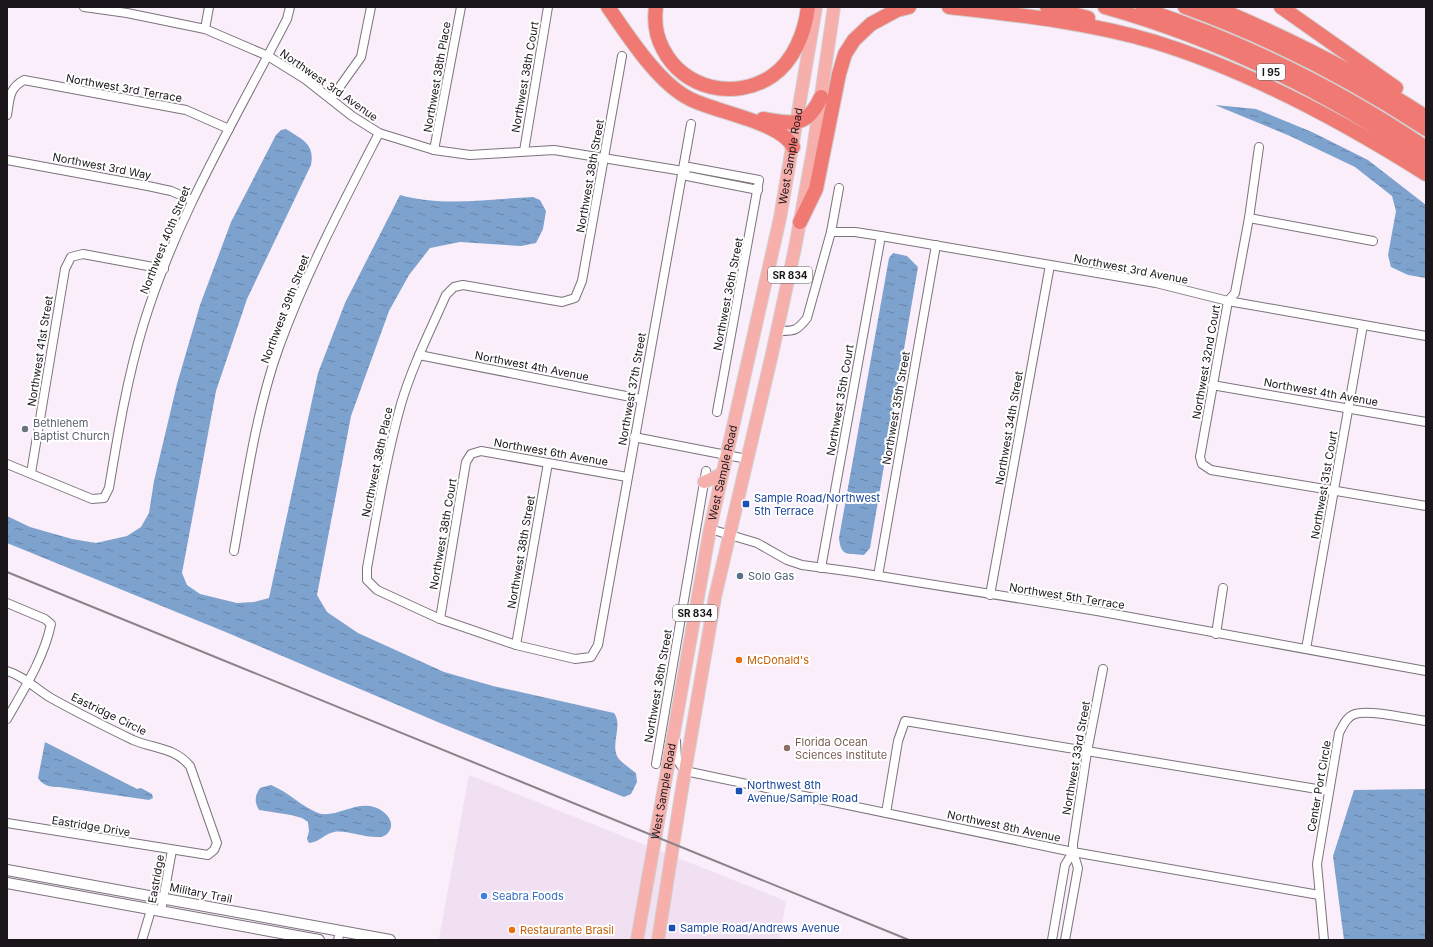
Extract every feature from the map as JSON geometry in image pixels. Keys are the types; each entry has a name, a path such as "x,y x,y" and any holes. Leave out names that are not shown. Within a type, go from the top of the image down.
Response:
{"highway":[{"path":"608,7 657,72 671,87 701,104 753,120 782,134 789,140 793,147"},
{"path":"656,7 655,18 658,36 663,49 671,62 694,81 711,87 727,90 742,88 759,83 779,70 789,59 799,41 808,7"},
{"path":"800,222 816,189 839,74 845,54 859,34 871,24 897,10 909,7"},
{"path":"949,7 1058,20 1155,42 1221,67 1278,92 1380,145 1426,174"},
{"path":"1047,7 1146,36 1155,42"},
{"name":"I 95","path":"1104,7 1186,35 1288,80 1385,133 1426,161"},
{"path":"1137,7 1224,39 1292,70 1358,106 1426,148"},
{"path":"1185,7 1256,36 1310,62 1370,94 1426,129"},
{"path":"1214,7 1319,54 1386,92 1426,117"},
{"path":"1281,7 1426,109"},
{"path":"753,120 759,118 797,123 811,115 821,97"}],"main road":[{"name":"West Sample Road","path":"637,940 677,722 710,529 772,256 793,147 816,7"},
{"name":"West Sample Road","path":"658,940 715,597 777,331 800,222 821,97 834,7"},
{"path":"705,476 722,474"}],"street":[{"name":"Northwest 3rd Avenue","path":"84,7 128,10 205,29 268,56 305,79 352,116 379,133 434,150 470,155 554,150 683,171 687,176 758,190"},
{"path":"205,29 209,7"},
{"name":"Northwest 40th Street","path":"31,473 92,499 104,498 109,488 118,430 143,325 164,269 192,200 287,19 290,7"},
{"path":"331,98 361,57 371,7"},
{"name":"Northwest 38th Place","path":"434,150 461,7"},
{"name":"Northwest 38th Court","path":"524,152 548,7"},
{"name":"Northwest 38th Street","path":"454,287 463,285 562,302 575,298 582,281 622,56"},
{"name":"Northwest 3rd Terrace","path":"7,115 10,93 14,86 24,80 186,110 229,129"},
{"name":"Northwest 37th Street","path":"516,645 575,659 591,657 598,645 691,124"},
{"name":"Northwest 39th Street","path":"234,551 257,425 279,348 314,262 379,133"},
{"name":"Northwest 32nd Court","path":"1259,147 1249,218 1235,293 1228,301 1200,457 1202,464 1211,470 1334,491"},
{"name":"Northwest 3rd Way","path":"7,160 148,186 171,191 192,200"},
{"name":"Northwest 3rd Avenue","path":"683,171 689,167 759,180"},
{"name":"Northwest 36th Street","path":"717,412 759,180"},
{"path":"777,331 794,331 800,327 807,318 831,232 839,188"},
{"path":"1249,218 1373,241"},
{"name":"Northwest 3rd Avenue","path":"831,232 855,232 881,236 1156,283 1228,301 1426,336"},
{"name":"Northwest 35th Court","path":"821,568 881,236"},
{"name":"Northwest 35th Street","path":"878,576 936,245"},
{"name":"Northwest 41st Street","path":"31,473 65,269 71,257 83,254 164,269"},
{"name":"Northwest 34th Street","path":"990,595 1050,265"},
{"name":"Northwest 38th Place","path":"440,619 377,590 367,580 367,568 391,442 402,403 419,355 446,295 454,287"},
{"name":"Northwest 31st Court","path":"1306,649 1363,325"},
{"name":"Northwest 4th Avenue","path":"419,355 641,399"},
{"name":"Northwest 4th Avenue","path":"1212,385 1426,422"},
{"path":"634,437 747,459"},
{"name":"Northwest 6th Avenue","path":"470,454 481,451 627,477"},
{"name":"Northwest 38th Court","path":"440,619 466,462 470,454"},
{"name":"Northwest 38th Street","path":"516,645 548,463"},
{"path":"7,464 31,473"},
{"name":"Northwest 36th Street","path":"656,764 705,476"},
{"path":"1334,491 1426,506"},
{"name":"Northwest 5th Terrace","path":"710,529 762,545 794,563 1098,611 1216,634 1426,671"},
{"path":"1216,634 1223,588"},
{"path":"7,603 45,619 51,624 49,635 29,682 7,719"},
{"path":"440,619 516,645"},
{"name":"Northwest 33rd Street","path":"1052,940 1066,866 1073,852 1087,752 1103,669"},
{"name":"Eastridge Circle","path":"7,671 29,682 50,697 120,734 149,746 174,752 183,758 190,766 217,844 214,850 208,855 172,850"},
{"name":"Center Port Circle","path":"1324,940 1317,864 1340,733 1345,722 1354,714 1366,712 1426,721"},
{"path":"664,717 677,722 677,760 685,771"},
{"path":"886,813 898,741 905,722 1329,791"},
{"name":"Northwest 8th Avenue","path":"685,771 1073,852 1319,895"},
{"name":"Eastridge Drive","path":"7,823 172,850"},
{"name":"Eastridge","path":"161,911 172,850"},
{"name":"Northwest 33rd Street","path":"1065,940 1078,868 1073,852"},
{"name":"Military Trail","path":"7,870 164,898 339,936 390,940"},
{"path":"7,883 319,940"},
{"path":"142,940 151,910"}],"shaded area":[{"path":"469,775 786,901 779,940 439,939"}],"water":[{"path":"1215,105 1256,109 1312,132 1368,160 1426,205 1426,278 1408,275 1391,267 1388,255 1396,211 1392,196 1355,167 1290,136"},
{"path":"286,129 306,143 309,147 312,158 311,165 247,299 216,391 182,573 187,585 200,594 237,603 254,602 269,598 318,373 345,303 400,195 432,201 466,201 533,197 540,200 546,211 543,229 536,243 521,246 460,242 430,248 409,275 389,311 351,416 317,595 327,612 358,633 444,672 493,686 614,713 617,723 615,745 617,756 623,763 636,773 637,782 631,794 624,797 440,723 228,633 7,543 7,516 30,527 72,539 96,543 127,536 141,527 149,513 154,481 177,384 200,305 231,222 276,135 281,130"},
{"path":"893,253 907,256 918,267 870,548 864,555 849,554 841,548 839,538 889,258"},
{"path":"45,742 137,789 141,788 152,794 153,798 149,800 47,786 38,778"},
{"path":"271,785 318,813 331,814 359,806 374,807 382,811 389,818 391,821 390,830 387,834 376,837 346,832 334,832 309,843 307,839 309,831 308,822 302,818 259,810 256,804 257,794 260,788"},
{"path":"1426,789 1426,940 1344,940 1333,856 1354,790"}],"railway":[{"path":"7,572 909,940"}],"place":[{"name":"Bethlehem Baptist Church","path":"25,429"},
{"name":"Sample Road/Northwest 5th Terrace","path":"746,504"},
{"name":"Solo Gas","path":"740,576"},
{"name":"McDonald's","path":"739,660"},
{"name":"Florida Ocean Sciences Institute","path":"787,748"},
{"name":"Northwest 8th Avenue/Sample Road","path":"739,791"},
{"name":"Seabra Foods","path":"484,896"},
{"name":"Sample Road/Andrews Avenue","path":"672,928"},
{"name":"Restaurante Brasil","path":"512,930"}]}
